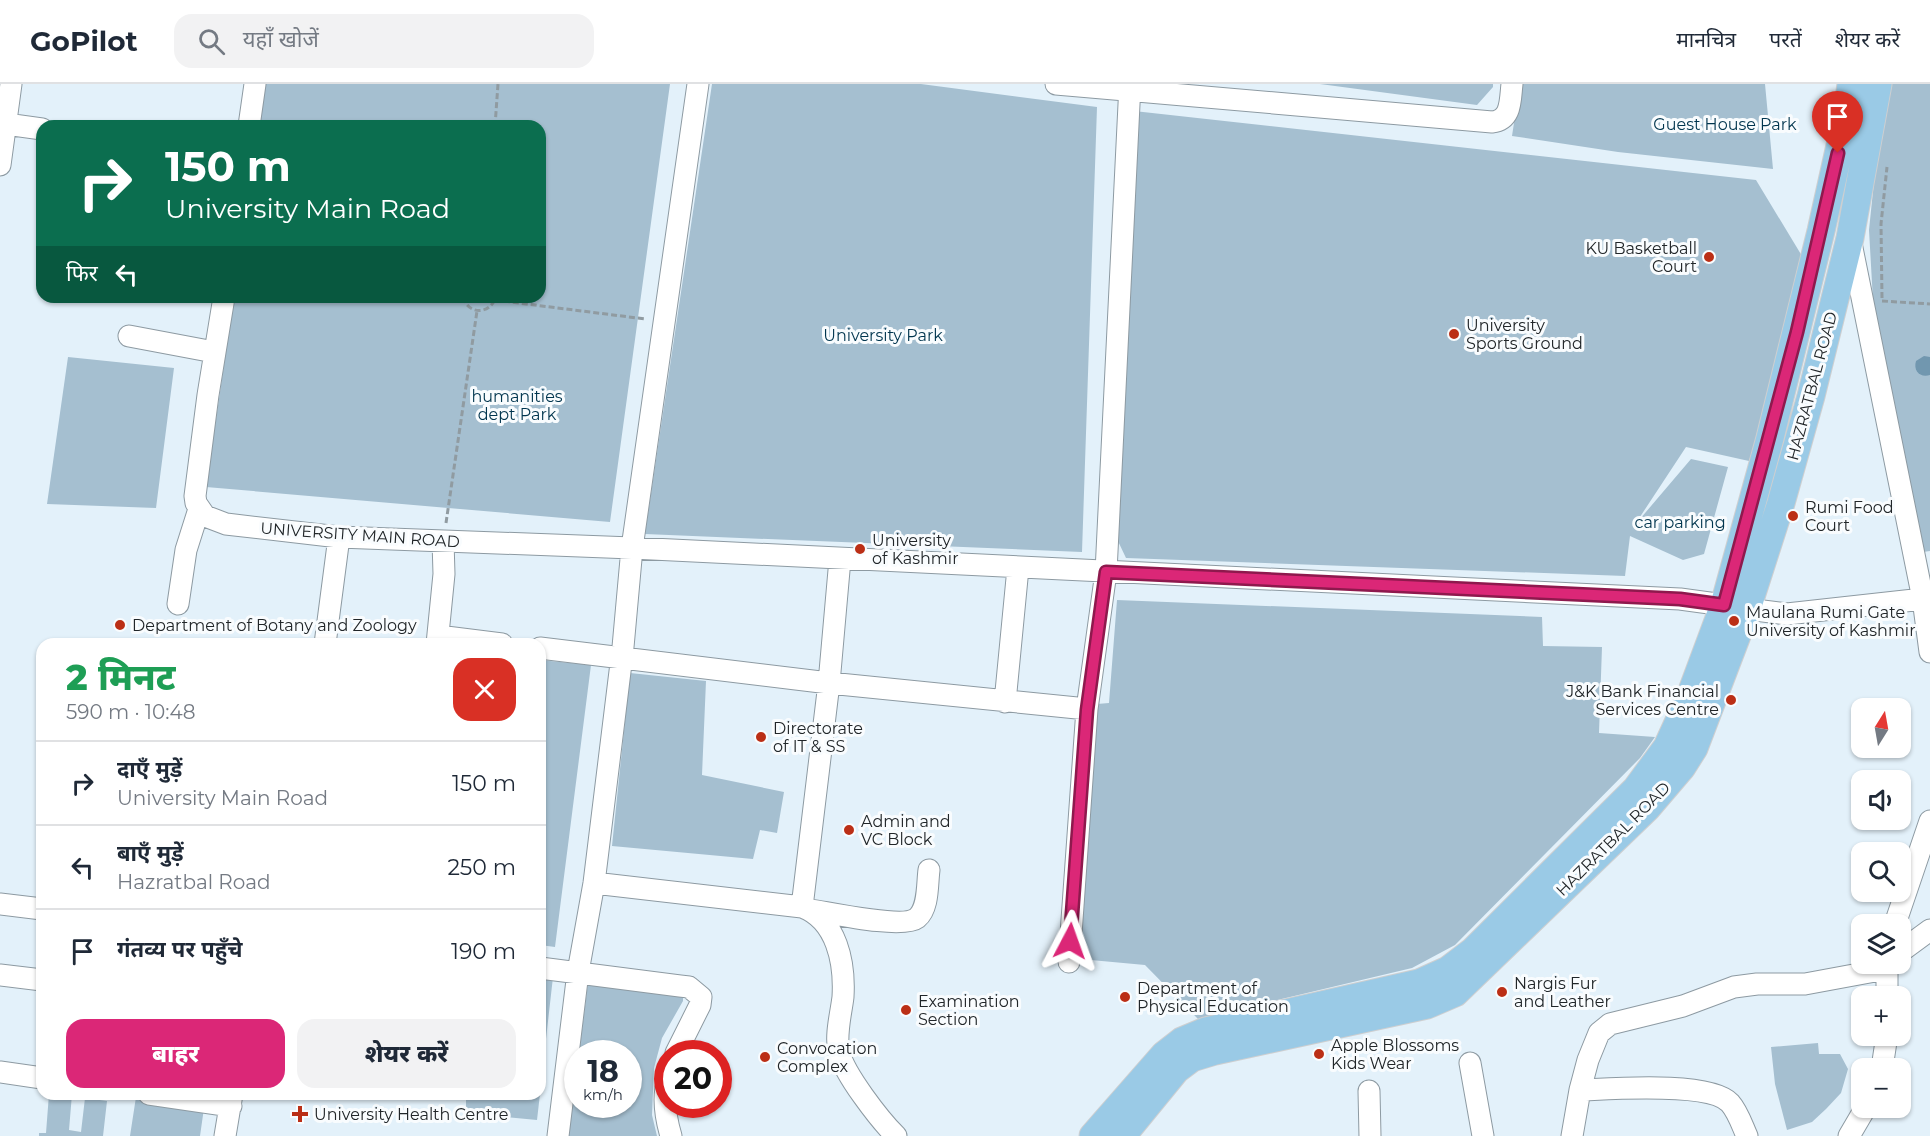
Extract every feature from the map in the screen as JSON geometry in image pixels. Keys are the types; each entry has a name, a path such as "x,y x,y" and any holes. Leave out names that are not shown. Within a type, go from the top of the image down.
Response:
{"main road":[{"name":"HAZRATBAL ROAD","path":"1122,1136 1176,1070 1192,1058 1427,1005 1455,993 1647,808 1682,767 1704,726 1736,607 1773,428 1847,114 1851,84"},
{"name":"HAZRATBAL ROAD","path":"1093,1136 1164,1055 1182,1041 1206,1031 1419,983 1448,970 1473,951 1636,789 1667,747 1736,607 1781,503 1811,396 1850,238 1878,84"},
{"path":"1821,231 1850,238"}],"street":[{"path":"0,165 11,84"},
{"path":"250,120 255,84"},
{"path":"558,1136 578,972 594,882 622,657 632,548 666,322 698,84"},
{"path":"1056,84 1248,92 1492,122 1499,121 1509,110 1512,84"},
{"path":"1069,962 1087,710 1106,572 1130,88"},
{"path":"6,124 36,128"},
{"path":"1850,238 1872,300 1924,573 1923,598 1930,652"},
{"path":"178,603 186,550 199,509 195,496 214,352 223,303"},
{"path":"129,336 214,352"},
{"name":"UNIVERSITY MAIN ROAD","path":"199,509 205,516 226,524 339,537 632,548 840,560 1680,599 1787,614 1923,598"},
{"path":"326,638 339,537"},
{"path":"437,638 444,574 443,541"},
{"path":"807,908 840,560"},
{"path":"1005,702 1018,568"},
{"path":"546,649 1087,710"},
{"path":"1898,914 1930,821"},
{"path":"594,882 807,908 902,923 918,917 923,909 929,870"},
{"path":"0,904 36,908"},
{"path":"807,908 821,918 839,949 843,993 838,1042 842,1060 849,1075 896,1136"},
{"path":"1911,944 1930,930"},
{"path":"546,969 680,986 697,992 701,997 700,1005 682,1040"},
{"path":"1572,1136 1588,1060 1599,1033 1610,1024 1683,1006 1734,987 1757,984 1805,984 1851,973"},
{"path":"0,975 36,979"},
{"path":"1470,1063 1483,1136"},
{"path":"0,1072 36,1077"},
{"path":"1580,1090 1657,1088 1719,1095 1729,1102 1747,1136"},
{"path":"1370,1091 1370,1136"},
{"path":"225,1136 232,1100"},
{"path":"666,1118 671,1136"},
{"path":"1849,1136 1860,1118"}],"path":[{"path":"495,120 498,84"},
{"path":"1872,300 1888,157"},
{"path":"1872,300 1930,304"},
{"path":"1872,300 1884,312"},
{"path":"466,303 477,311 483,311 493,303"},
{"path":"531,303 666,322"},
{"path":"443,541 477,311"}],"green space":[{"name":"humanities dept Park","path":"265,84 670,84 610,522 206,487 233,303 546,303 546,120 260,120"},
{"name":"University Park","path":"712,84 921,84 1097,107 1082,552 645,534"},
{"path":"1320,84 1493,84 1493,87 1477,105"},
{"name":"Guest House Park","path":"1520,84 1765,84 1773,169 1618,152 1512,136"},
{"path":"1884,84 1930,84 1930,551 1923,552 1874,318 1869,230"},
{"name":"University Sports Ground","path":"1134,111 1756,180 1802,256 1765,412 1749,461 1686,447 1634,526 1691,459 1728,467 1704,554 1683,560 1630,536 1625,576 1126,558 1117,539"},
{"path":"68,357 174,368 156,508 47,504"},
{"path":"1117,600 1542,617 1543,646 1602,647 1599,733 1655,737 1640,758 1455,945 1412,968 1198,1019 1145,965 1080,959 1097,704 1109,703"},
{"path":"546,661 591,665 555,947 546,946"},
{"path":"630,673 706,681 702,775 784,792 777,833 760,830 753,859 612,846"},
{"path":"546,976 553,977 546,1039"},
{"path":"588,983 683,992 683,1001 661,1040 654,1040 652,1115 657,1136 568,1136 570,1118 642,1118 642,1040 581,1040"},
{"path":"1818,1043 1819,1054 1840,1054 1848,1069 1841,1093 1812,1122 1787,1130 1775,1084 1771,1047"},
{"path":"49,1100 72,1100 69,1130 81,1132 85,1100 107,1101 103,1136 39,1136 39,1133 46,1133"},
{"path":"136,1100 155,1100 204,1108 200,1136 130,1136"},
{"path":"466,1100 539,1100 537,1120 466,1113"}],"shaded area":[{"path":"1924,356 1930,357 1930,375 1926,376 1916,371 1916,361"}],"place":[{"name":"KU Basketball Court","path":"1709,257"},
{"name":"University Sports Ground","path":"1454,334"},
{"name":"Rumi Food Court","path":"1793,516"},
{"name":"University of Kashmir","path":"860,549"},
{"name":"Maulana Rumi Gate University of Kashmir","path":"1734,621"},
{"name":"Department of Botany and Zoology","path":"120,625"},
{"name":"J&K Bank Financial Services Centre","path":"1731,700"},
{"name":"Directorate of IT & SS","path":"761,737"},
{"name":"Admin and VC Block","path":"849,830"},
{"name":"Nargis Fur and Leather","path":"1502,992"},
{"name":"Department of Physical Education","path":"1125,997"},
{"name":"Examination Section","path":"906,1010"},
{"name":"Apple Blossoms Kids Wear","path":"1319,1054"},
{"name":"Convocation Complex","path":"765,1057"},
{"name":"University Health Centre","path":"300,1114"}],"route":[{"path":"1070,941 1087,710 1106,572 1680,599 1724,605 1797,332 1838,153"}],"park label":[{"name":"car parking","path":"1680,522"}]}
